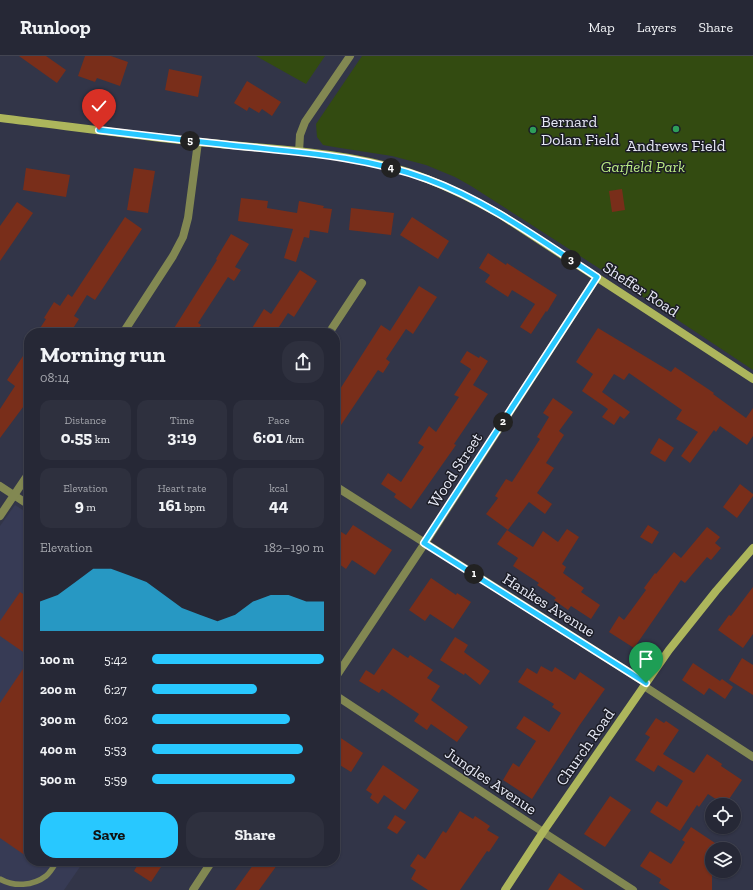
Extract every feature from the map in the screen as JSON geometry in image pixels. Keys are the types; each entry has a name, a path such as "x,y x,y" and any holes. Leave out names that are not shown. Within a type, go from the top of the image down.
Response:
{"street":[{"path":"299,152 300,135 305,122 350,56"},
{"name":"Sheffer Road","path":"0,118 198,142 349,158 406,172 440,184 501,215 753,379"},
{"path":"125,328 173,256 183,237 188,218 198,142"},
{"name":"Wood Street","path":"340,670 597,277"},
{"path":"332,328 362,284"},
{"path":"0,516 24,480"},
{"path":"0,486 24,501"},
{"name":"Hankes Avenue","path":"340,489 645,685 753,757"},
{"name":"Church Road","path":"504,890 674,644 716,591 753,548"},
{"name":"Jungles Avenue","path":"340,698 633,890"},
{"path":"193,890 209,866"}],"lane":[{"path":"0,879 19,885 35,882 47,876 54,866"}],"shaded area":[{"path":"15,505 24,511 24,866 81,866 64,890 0,890 0,526"}],"green space":[{"path":"256,56 325,56 306,84"},
{"name":"Garfield Park","path":"362,56 753,56 753,370 622,283 455,177 426,165 392,156 323,145 317,137 316,124"}],"building":[{"path":"19,56 46,56 66,70 57,83"},
{"path":"85,56 111,56 128,62 120,86 97,78 95,82 78,76"},
{"path":"169,69 202,76 198,97 165,90"},
{"path":"247,81 281,102 272,116 262,109 259,113 249,107 247,111 234,103"},
{"path":"26,168 70,175 66,197 23,190"},
{"path":"134,168 155,171 148,213 127,210"},
{"path":"622,189 625,210 612,212 609,191"},
{"path":"241,198 268,201 267,208 297,213 299,201 332,209 328,233 310,230 309,238 304,237 296,262 284,258 293,229 238,221"},
{"path":"17,202 33,213 0,261 0,226"},
{"path":"351,208 394,213 391,235 349,230"},
{"path":"125,217 142,229 95,300 87,295 74,316 79,319 73,328 40,328 46,319 44,318 54,302 60,306 68,294 72,297"},
{"path":"412,217 449,241 438,259 400,235"},
{"path":"231,234 249,244 235,267 241,270 234,281 228,277 198,323 201,325 199,328 174,328 217,260 216,259"},
{"path":"488,253 506,265 507,263 557,295 531,334 520,327 535,304 512,290 508,297 485,282 490,275 479,268"},
{"path":"300,270 317,281 294,317 288,313 278,328 252,328 264,309 271,314"},
{"path":"419,286 437,297 413,334 406,329 386,359 390,362 383,373 378,370 340,427 340,389 381,325 390,331"},
{"path":"598,328 671,372 675,367 714,393 713,394 746,418 753,408 753,436 747,445 720,426 716,432 714,430 690,463 681,456 698,432 676,419 682,410 629,373 624,380 614,374 602,392 630,412 624,419 620,416 614,425 602,417 608,409 582,391 593,374 576,362"},
{"path":"467,351 488,361 473,385 488,394 454,444 456,445 411,509 394,497 396,494 381,484 388,473 401,482 424,447 418,443 429,426 436,432 459,397 454,395 471,369 460,362"},
{"path":"24,354 24,406 0,438 0,409 15,386 7,380"},
{"path":"553,398 573,412 559,431 564,435 546,463 554,468 537,493 552,504 545,514 529,502 508,530 486,514 498,498 495,496 506,479 512,482 540,439 537,437 549,417 543,413"},
{"path":"659,438 674,448 665,462 650,453"},
{"path":"740,484 753,494 753,496 737,518 723,507"},
{"path":"353,525 392,550 375,575 352,560 346,569 340,565 340,531 346,535"},
{"path":"648,525 659,532 652,544 640,537"},
{"path":"707,527 720,537 715,543 721,548 711,560 707,557 685,583 681,580 634,648 609,632 619,616 624,620 646,590 644,588 655,573 656,574 674,552 681,558"},
{"path":"567,529 579,537 562,564 566,567 563,573 584,588 581,592 600,605 591,619 571,606 568,610 554,600 556,598 537,585 539,583 513,566 518,558 497,544 507,530 533,547 543,531 558,542"},
{"path":"431,578 456,595 457,593 471,602 453,629 430,614 425,621 409,610"},
{"path":"753,587 753,634 743,648 718,630 729,615 731,616"},
{"path":"20,592 24,595 24,653 0,636 0,621"},
{"path":"455,637 468,645 464,652 490,671 480,685 465,673 464,675 440,660"},
{"path":"393,648 408,658 410,655 433,670 427,678 440,686 431,700 468,727 457,742 431,724 427,730 414,721 419,714 382,689 379,693 359,681 366,670 374,675"},
{"path":"742,658 753,665 753,695 729,680"},
{"path":"693,663 720,681 722,679 733,687 725,699 709,688 704,695 682,680"},
{"path":"541,666 552,672 555,667 575,680 580,672 605,689 579,726 532,799 503,780 513,763 519,767 536,741 516,728 524,716 549,732 561,713 552,707 554,704 518,682 527,668 537,674"},
{"path":"24,667 24,855 0,838 0,703"},
{"path":"656,718 664,723 666,721 679,730 663,754 694,773 707,754 722,764 721,766 742,780 730,798 714,798 708,794 699,807 697,805 680,831 650,812 657,801 667,807 683,781 658,765 654,772 635,760 650,737 645,734"},
{"path":"340,737 363,753 351,772 340,765"},
{"path":"383,765 419,790 405,810 384,795 378,804 370,798 372,794 366,790"},
{"path":"610,796 631,810 605,847 584,834"},
{"path":"460,811 473,819 475,816 490,826 487,830 499,837 489,852 487,851 460,890 428,890 411,879 416,870 410,866 418,854 425,859 443,831 446,833"},
{"path":"395,815 406,822 397,834 387,828"},
{"path":"691,827 714,842 705,842 705,878 712,878 712,890 670,890 659,883 661,879 640,866 650,851 671,864 685,842 682,840"},
{"path":"137,866 162,866 151,882 134,871"},
{"path":"252,866 276,866 259,890 235,890"},
{"path":"559,873 584,890 548,890"}],"place":[{"name":"Andrews Field","path":"676,129"},
{"name":"Bernard Dolan Field","path":"533,130"}],"route":[{"path":"99,130 349,158 406,172 453,189 474,200 501,215 597,277 424,543 646,683"}]}
